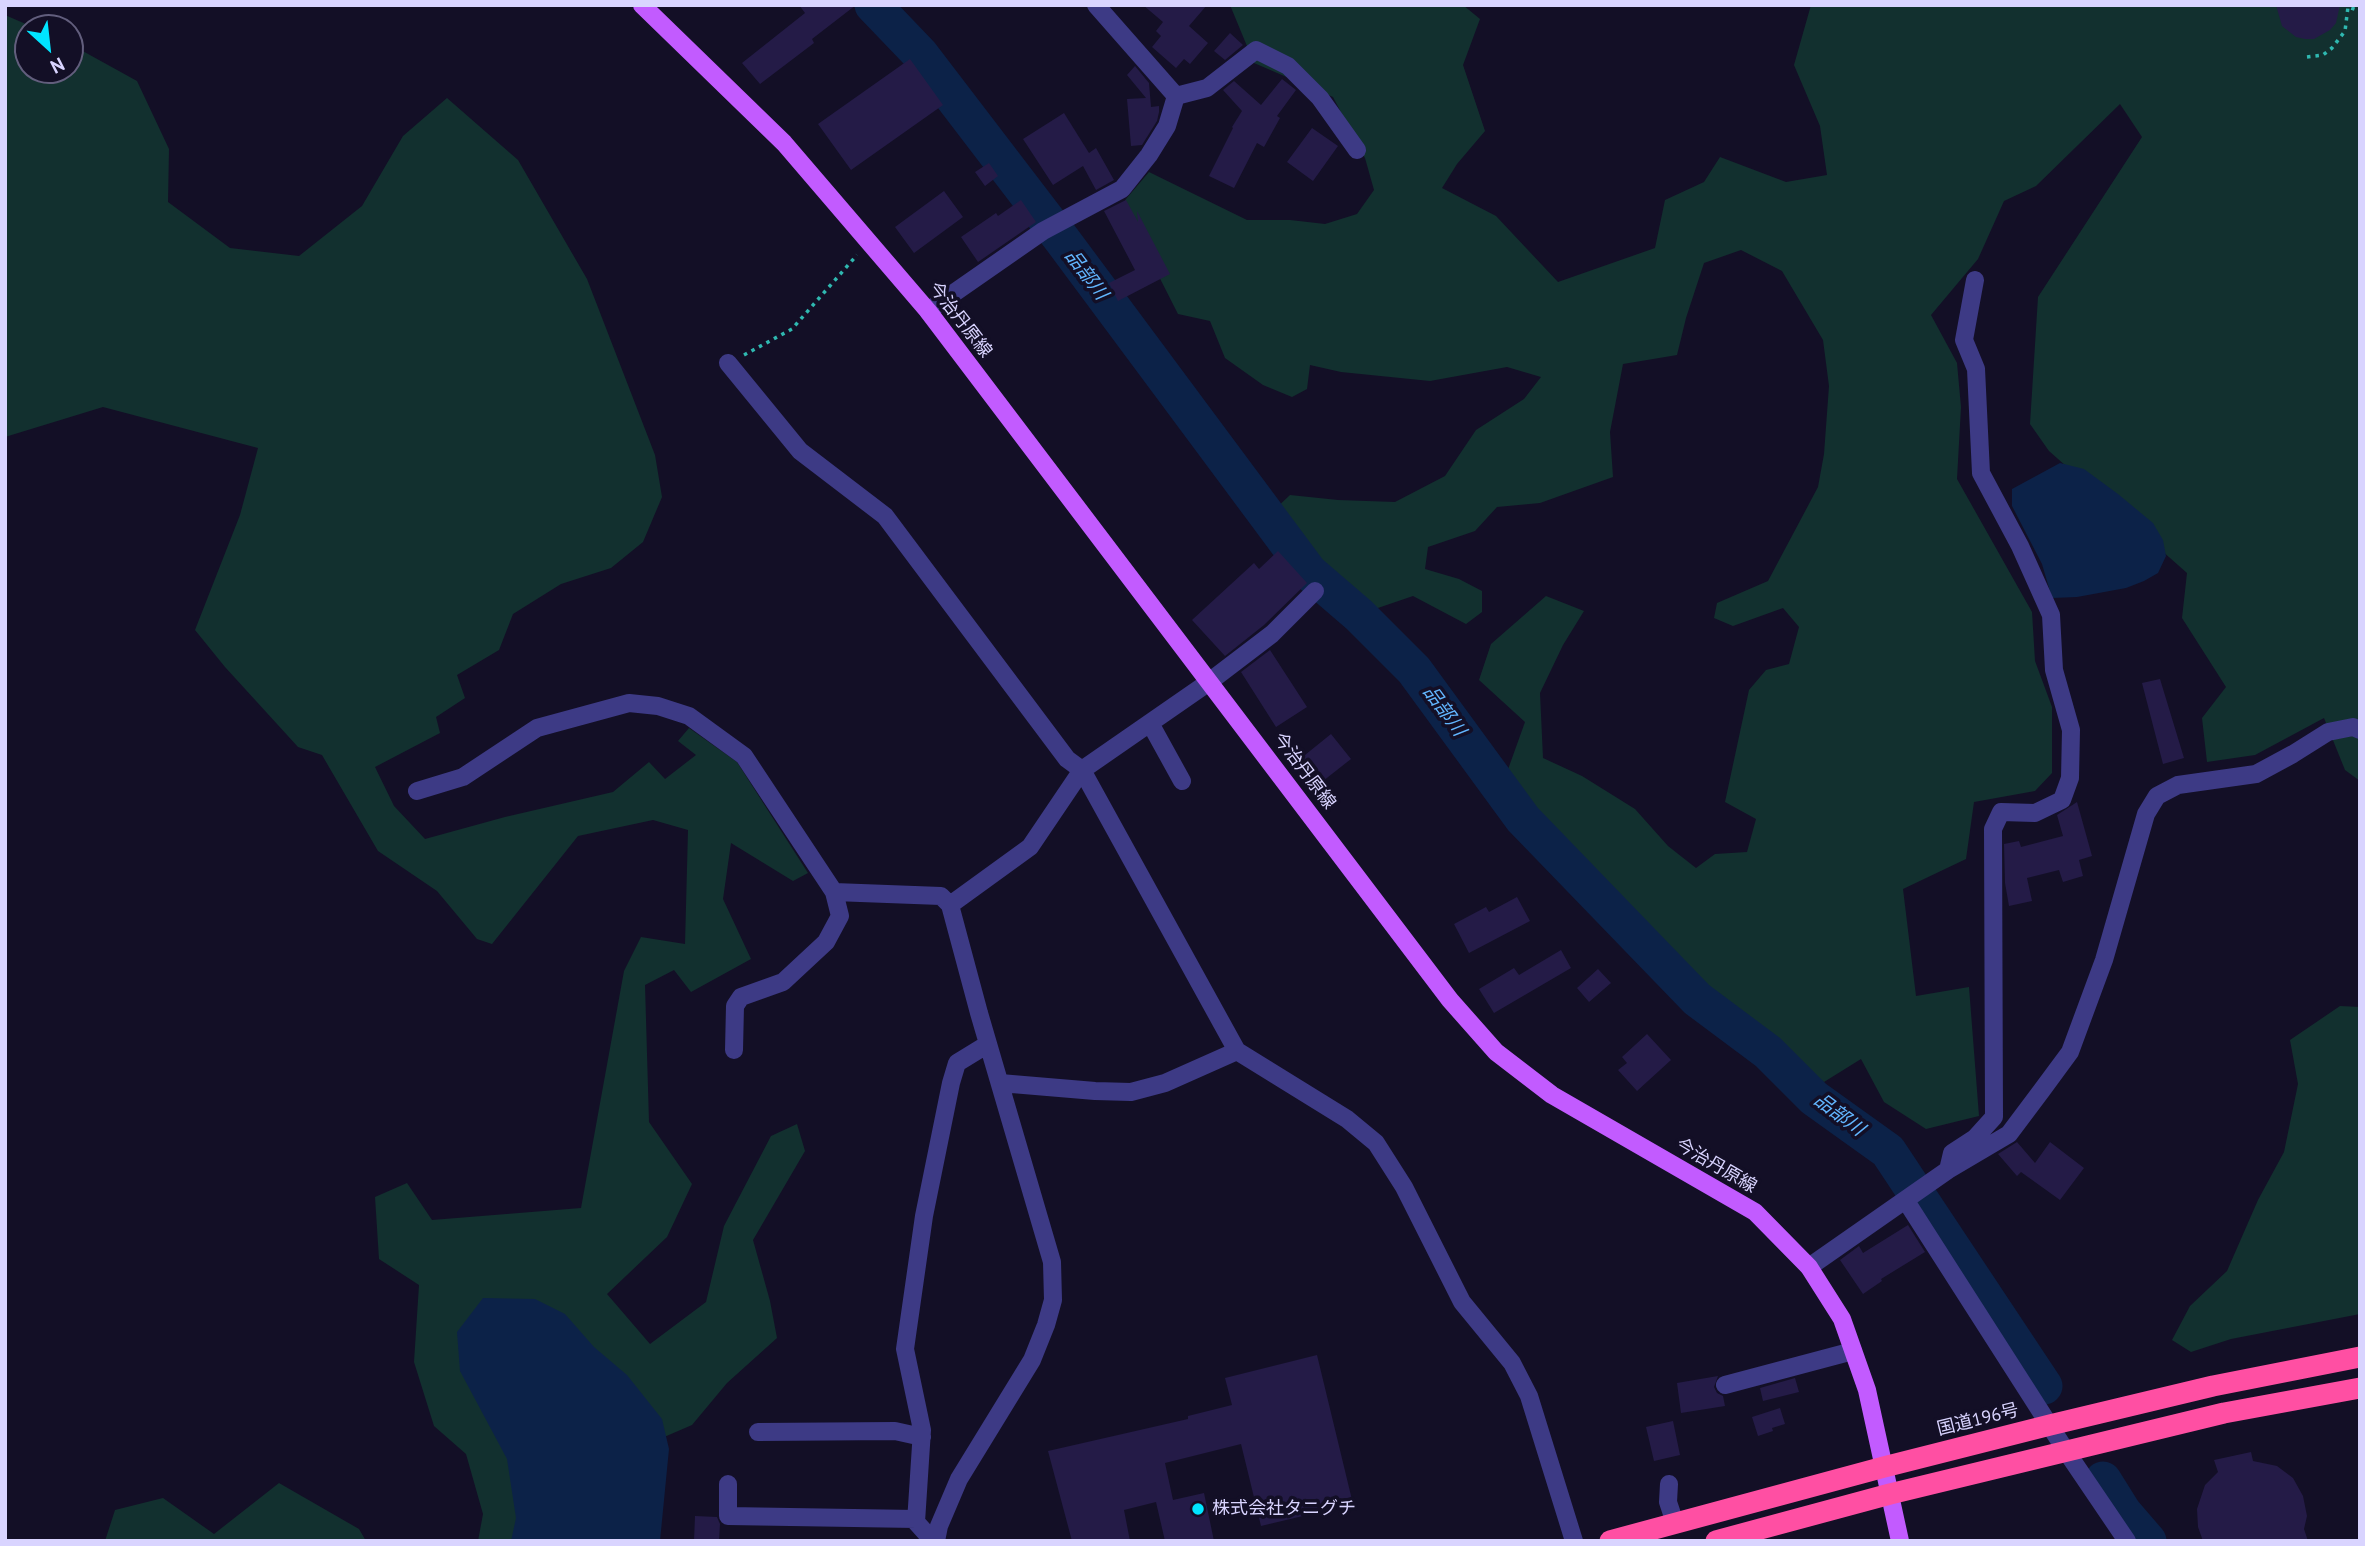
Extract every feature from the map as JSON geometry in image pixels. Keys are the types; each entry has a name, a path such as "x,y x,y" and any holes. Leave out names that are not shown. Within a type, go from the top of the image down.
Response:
{"highway":[{"name":"国道196号","path":"1610,1541 2050,1425 2213,1386 2360,1357"},
{"path":"1716,1541 1890,1494 2224,1413 2360,1388"}],"main road":[{"name":"今治丹原線","path":"651,8 784,143 928,311 1450,1000 1496,1052 1552,1096 1755,1212 1808,1267 1842,1319 1867,1390 1900,1541"}],"street":[{"path":"1096,5 1176,96"},
{"path":"1176,96 1207,89 1256,50 1288,66 1320,97 1357,150"},
{"path":"928,311 1043,231 1122,189 1149,156 1167,126 1176,96"},
{"path":"1948,1170 1952,1153 1975,1138 1994,1117 1993,829 2001,812 2035,813 2062,800 2070,778 2071,730 2054,670 2051,615 2020,546 1981,473 1976,369 1964,340 1975,280"},
{"path":"728,363 800,450 885,516 1067,759 1082,770 1237,1051 1347,1119 1376,1143 1404,1187 1462,1302 1512,1363 1529,1396 1574,1541"},
{"path":"950,905 1030,847 1082,770 1209,682 1272,634 1315,590"},
{"path":"417,791 463,777 537,727 629,703 658,706 690,716 744,756 834,892 840,916 826,942 783,982 741,997 735,1006 734,1050"},
{"path":"1150,723 1182,781"},
{"path":"1808,1267 1948,1170 2009,1134 2070,1052 2104,960 2146,814 2157,796 2178,785 2256,774 2328,732 2353,727 2360,730"},
{"path":"834,892 941,896 950,905 1052,1262 1052,1300 1046,1325 1032,1360 958,1479 934,1541 916,1522 922,1437 905,1349 924,1216 957,1063 988,1044"},
{"path":"1000,1083 1131,1092 1165,1083 1237,1051"},
{"path":"1906,1201 2127,1541"},
{"path":"1725,1385 1853,1351"},
{"path":"758,1432 895,1431 922,1437"},
{"path":"727,1484 728,1516 916,1519"},
{"path":"1669,1484 1668,1502 1675,1523"}],"path":[{"path":"2307,57 2323,55 2332,48 2345,31 2347,6 2360,11"},
{"path":"728,363 792,329 870,241"}],"green space":[{"path":"1230,5 1463,5 1480,19 1463,65 1485,131 1457,164 1442,188 1496,216 1558,282 1655,248 1665,200 1704,182 1720,157 1786,182 1827,175 1820,126 1794,65 1811,5 2360,5 2360,781 2345,770 2324,718 2255,755 2207,762 2202,718 2226,687 2182,618 2187,573 2049,451 2030,424 2038,297 2142,137 2120,104 2036,186 2004,201 1978,259 1931,315 1957,363 1961,407 1957,479 2032,612 2035,661 2052,707 2052,773 2035,791 1974,802 1966,859 1903,889 1916,996 1969,987 1979,1116 1926,1129 1884,1102 1861,1059 1824,1082 1720,1008 1535,814 1506,775 1525,722 1479,680 1491,644 1546,596 1584,611 1563,645 1540,693 1543,758 1582,776 1635,809 1668,846 1696,868 1715,854 1747,852 1756,819 1725,802 1749,690 1766,670 1789,664 1799,627 1783,608 1733,626 1714,618 1717,603 1768,581 1818,487 1824,454 1829,386 1823,340 1782,271 1741,250 1704,263 1677,355 1623,364 1610,432 1613,477 1540,503 1497,507 1475,531 1428,547 1425,569 1459,579 1482,591 1482,612 1466,624 1413,596 1375,609 1315,567 1273,511 1290,495 1395,502 1445,476 1476,430 1524,399 1541,377 1507,367 1430,381 1341,372 1310,365 1307,389 1292,397 1263,385 1225,358 1210,321 1178,314 1145,249 1114,222 1126,199 1149,172 1247,220 1290,220 1325,224 1357,214 1374,190 1365,158 1333,97 1254,63"},
{"path":"5,15 14,19 14,84 84,84 84,52 137,81 169,149 168,202 230,248 299,256 362,206 403,136 447,98 518,160 587,279 655,455 662,497 643,542 611,568 561,584 513,614 499,650 457,675 465,698 436,717 440,733 375,767 394,806 425,839 613,792 649,762 665,779 696,755 678,741 689,728 737,762 808,873 793,881 731,843 723,899 751,959 691,992 674,970 645,985 649,1122 692,1184 667,1237 607,1294 650,1344 706,1302 724,1226 771,1136 797,1124 805,1151 753,1240 777,1338 727,1383 692,1425 627,1453 565,1541 478,1541 483,1514 466,1454 434,1426 414,1362 419,1285 379,1259 375,1197 407,1183 432,1220 581,1208 624,971 641,937 685,944 688,830 653,820 578,836 492,944 477,939 437,891 378,851 322,755 298,747 195,630 240,515 258,448 103,407 5,437"},
{"path":"2340,1006 2360,1007 2360,1314 2231,1339 2191,1352 2172,1340 2190,1306 2227,1271 2258,1200 2284,1152 2298,1084 2290,1040"},
{"path":"279,1483 359,1529 366,1541 105,1541 115,1510 163,1498 214,1534"}],"water":[{"path":"2060,463 2084,469 2153,523 2163,540 2166,556 2158,573 2126,588 2077,597 2052,598 2042,564 2012,506 2012,489"},
{"path":"483,1298 535,1299 565,1314 594,1347 627,1375 662,1419 669,1449 660,1541 511,1541 516,1518 507,1459 460,1371 457,1332"}],"building":[{"path":"799,5 856,5 812,39 814,43 760,84 742,63 805,13"},
{"path":"1143,5 1207,5 1189,26 1208,43 1190,64 1184,59 1176,68 1152,47 1161,36 1156,31 1163,22"},
{"path":"2276,5 2340,5 2336,23 2330,30 2314,39 2305,39 2296,37 2282,26"},
{"path":"1230,33 1243,45 1225,60 1214,51"},
{"path":"910,59 943,105 851,170 818,124"},
{"path":"1135,66 1149,83 1151,107 1159,106 1159,112 1157,121 1142,145 1131,146 1127,99 1146,98 1127,75"},
{"path":"1282,79 1296,90 1277,116 1280,118 1264,147 1257,143 1234,188 1209,176 1242,111 1223,90 1234,81 1261,105"},
{"path":"1064,113 1089,153 1096,148 1114,180 1096,190 1083,166 1053,185 1023,139"},
{"path":"1312,128 1338,146 1313,181 1287,162"},
{"path":"989,163 998,176 985,186 975,172"},
{"path":"944,191 963,217 914,253 895,227"},
{"path":"1021,200 1036,222 978,262 961,237"},
{"path":"1126,200 1138,222 1137,211 1170,274 1118,301 1109,283 1135,270 1104,211"},
{"path":"1278,551 1307,583 1264,625 1225,656 1192,620 1254,563 1259,569"},
{"path":"1270,650 1307,707 1276,727 1241,672"},
{"path":"2160,679 2184,758 2163,764 2142,683"},
{"path":"1331,734 1351,759 1323,781 1317,772 1313,775 1300,759"},
{"path":"2077,802 2092,856 2079,860 2083,876 2063,882 2059,870 2027,878 2032,901 2009,906 2005,883 2004,844 2019,841 2021,847 2063,836 2057,815"},
{"path":"1517,897 1530,921 1469,953 1454,924 1486,907 1489,912"},
{"path":"1561,950 1571,968 1494,1013 1479,989 1514,968 1519,975"},
{"path":"1598,969 1611,983 1589,1002 1577,988"},
{"path":"1647,1034 1671,1060 1637,1091 1618,1070 1627,1063 1622,1057"},
{"path":"2017,1142 2035,1163 2050,1142 2084,1168 2060,1200 2021,1172 2017,1176 1998,1154"},
{"path":"1908,1225 1925,1252 1881,1279 1882,1281 1863,1294 1840,1260 1859,1246 1863,1253"},
{"path":"1317,1355 1353,1504 1261,1526 1241,1444 1165,1463 1173,1500 1204,1493 1214,1541 1165,1541 1156,1502 1124,1510 1130,1541 1072,1541 1048,1451 1188,1419 1188,1416 1232,1405 1225,1378"},
{"path":"1718,1376 1714,1387 1717,1393 1723,1396 1725,1406 1681,1413 1677,1383"},
{"path":"1795,1378 1799,1392 1763,1401 1760,1388"},
{"path":"1780,1408 1785,1424 1758,1436 1752,1417"},
{"path":"1673,1421 1680,1455 1654,1461 1646,1427"},
{"path":"2251,1452 2253,1461 2277,1466 2293,1478 2303,1496 2307,1516 2304,1529 2308,1541 2203,1541 2198,1527 2197,1509 2205,1485 2218,1472 2214,1460"},
{"path":"695,1516 717,1517 720,1524 719,1541 694,1541"}],"waterway":[{"name":"品部川","path":"873,5 920,54 1309,572 1359,615 1414,670 1523,819 1697,999 1768,1052 1814,1098 1888,1151 2044,1386"},
{"name":"品部川","path":"2103,1480 2123,1512 2148,1541"}],"place":[{"name":"株式会社タニグチ","path":"1198,1509"}]}
